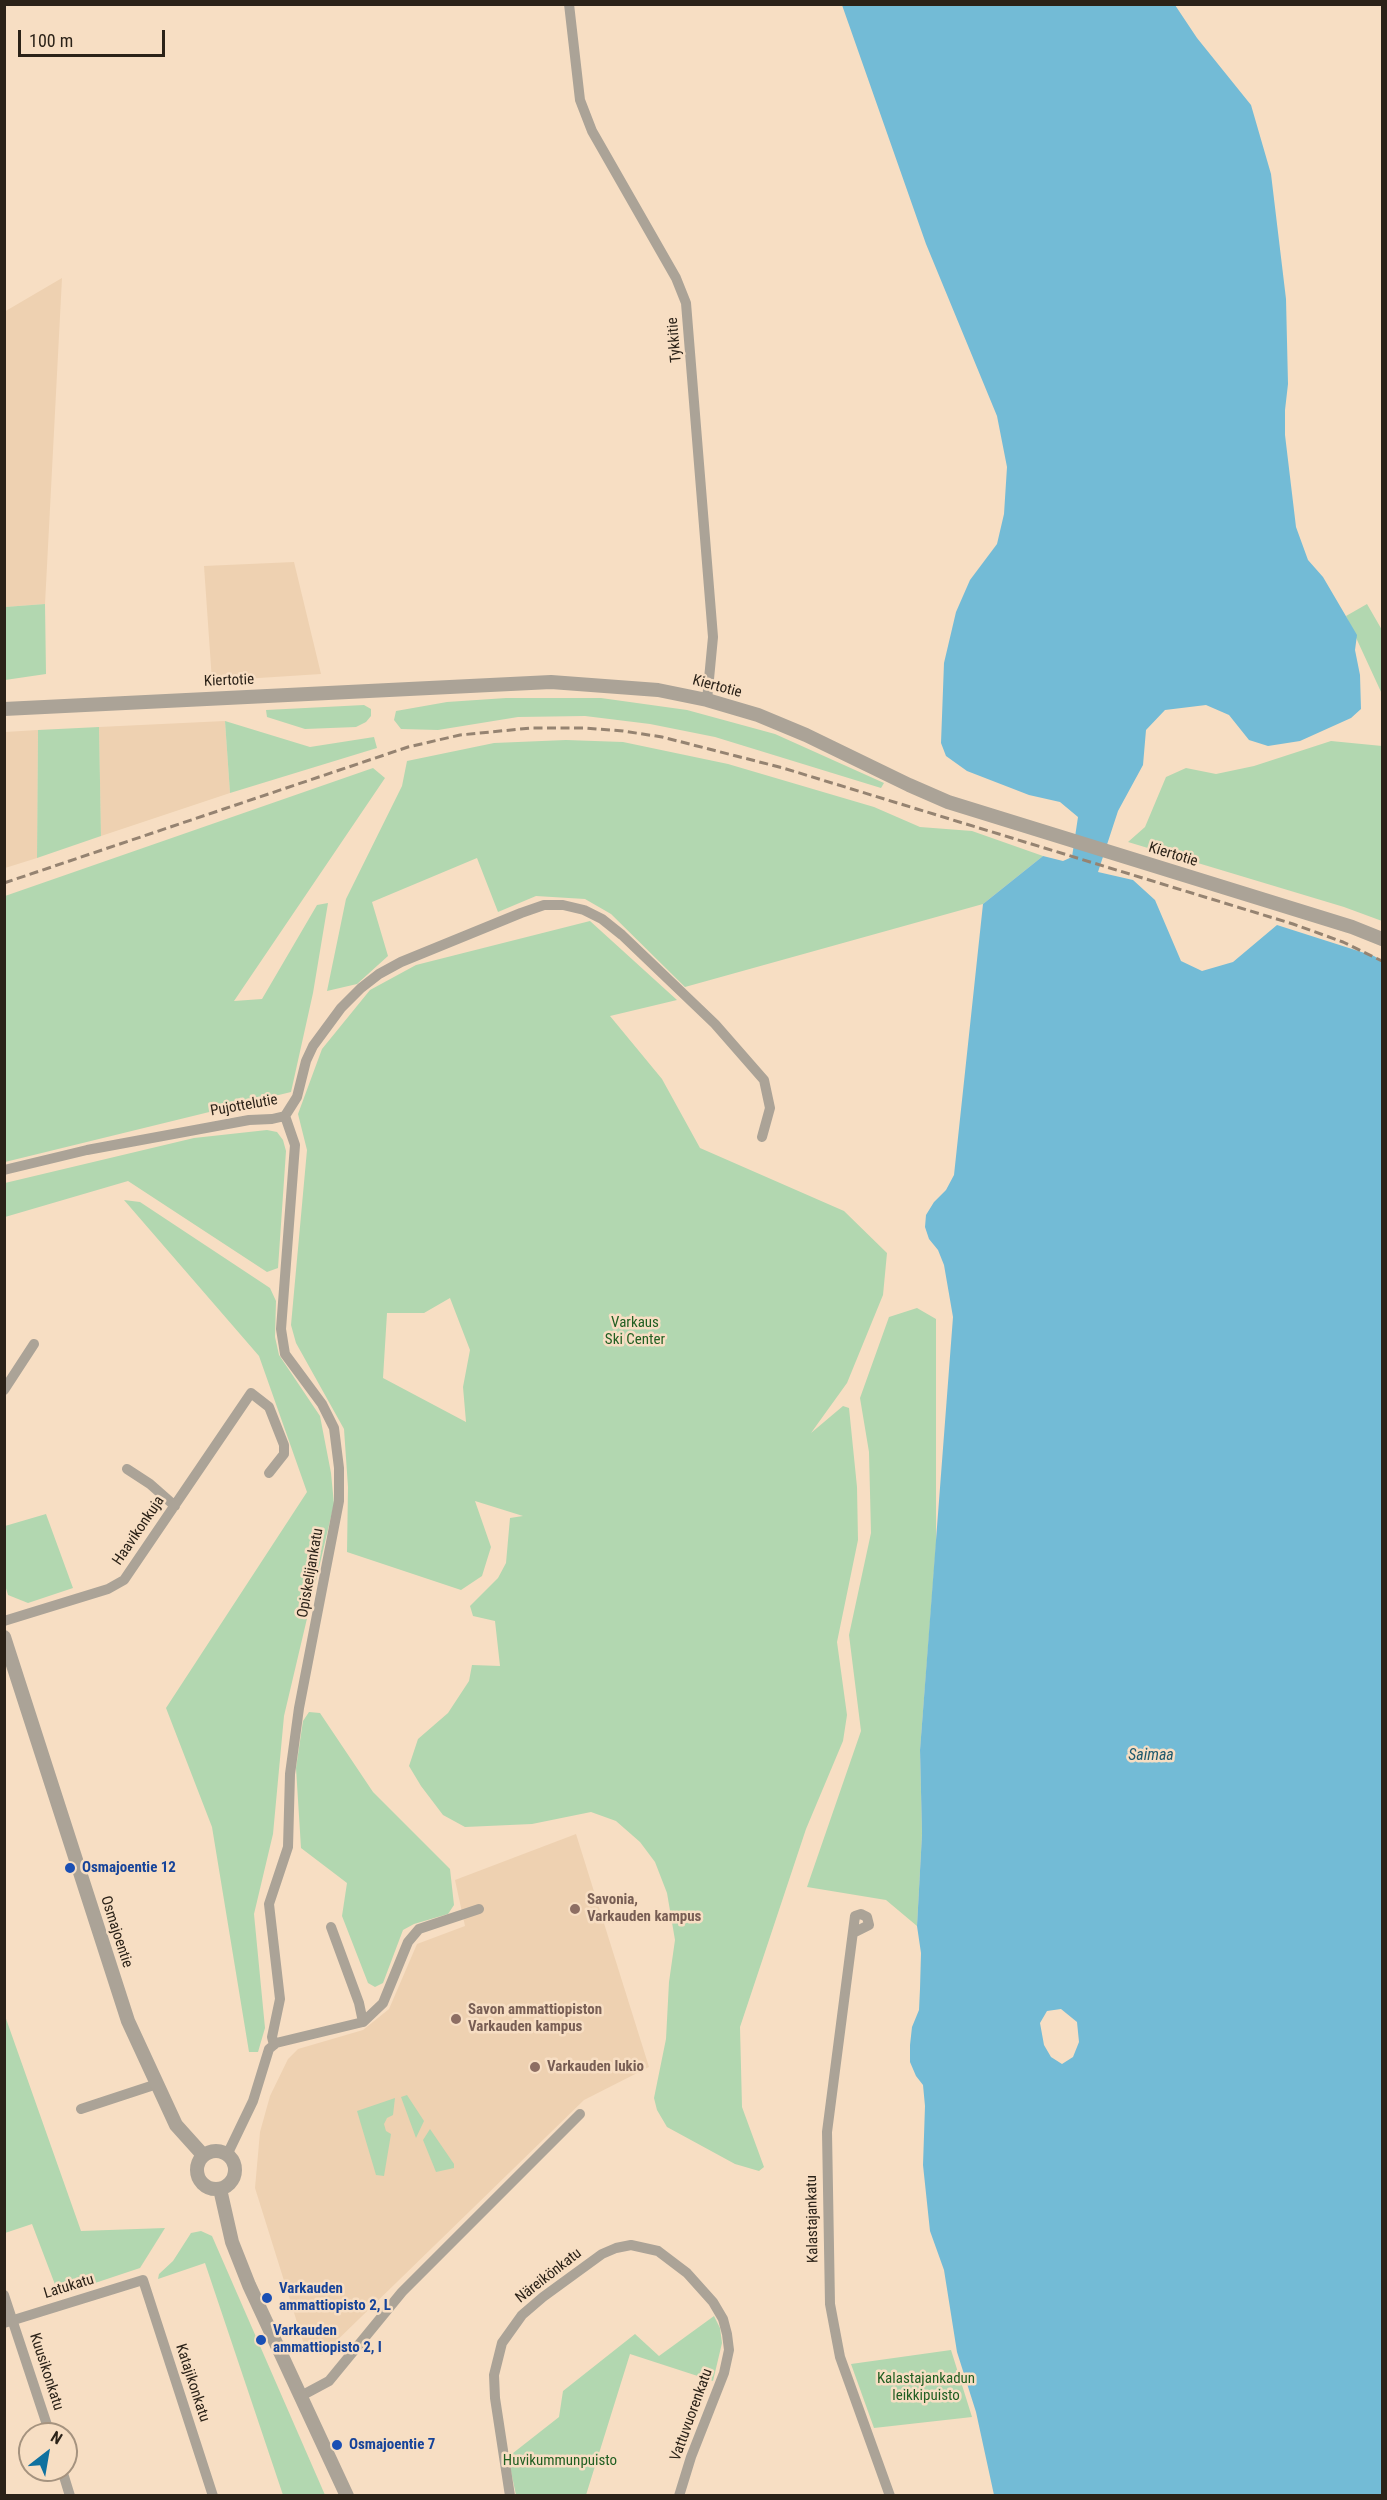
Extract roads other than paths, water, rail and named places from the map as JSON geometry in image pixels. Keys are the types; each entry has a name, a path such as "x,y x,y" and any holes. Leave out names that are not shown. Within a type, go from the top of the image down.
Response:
{"street":[{"name":"Tykkitie","path":"569,4 580,100 592,131 676,278 687,303 713,637 706,700"},
{"name":"Kiertotie","path":"4,709 551,682 658,690 706,700 758,716 806,735 948,802 1352,927 1383,939"},
{"name":"Pujottelutie","path":"4,1170 99,1148 249,1120 285,1116 297,1097 306,1061 313,1046 341,1008 378,974 400,962 544,905 563,905 584,910 603,919 622,934 715,1024 764,1080 770,1108 762,1137"},
{"name":"Opiskelijankatu","path":"227,2155 254,2101 266,2056 274,2045 272,2037 280,1999 269,1904 288,1847 290,1774 299,1708 339,1501 339,1468 334,1428 322,1404 285,1354 281,1329 295,1145 285,1116"},
{"path":"4,1390 34,1344"},
{"name":"Haavikonkuja","path":"4,1621 117,1585 124,1580 251,1393 269,1407 284,1444 284,1454 269,1473"},
{"path":"127,1469 150,1484 175,1506"},
{"name":"Osmajoentie","path":"4,1637 128,2021 176,2125 203,2155"},
{"path":"274,2045 363,2022 383,2004 408,1941 419,1929 479,1909"},
{"path":"331,1927 363,2022"},
{"name":"Kalastajankatu","path":"853,1933 827,2132 828,2271 833,2329 840,2357 863,2409 890,2496"},
{"path":"81,2109 157,2084"},
{"path":"301,2396 329,2380 402,2292 580,2114"},
{"path":"216,2151 227,2155 232,2159 235,2171 231,2182 220,2189 208,2188 199,2180 197,2167 203,2155 216,2151"},
{"path":"220,2189 232,2242 249,2285 346,2496"},
{"name":"Näreikönkatu","path":"510,2496 495,2398 494,2375 498,2356 511,2329 543,2297 602,2254 616,2247 631,2245 645,2247 668,2258"},
{"name":"Vattuvuorenkatu","path":"668,2258 703,2289 713,2302 723,2319 729,2350 724,2373 691,2457 679,2496"},
{"name":"Latukatu","path":"9,2321 143,2280"},
{"name":"Katajikonkatu","path":"143,2280 213,2496"},
{"name":"Kuusikonkatu","path":"4,2295 9,2321 46,2422"}],"water":[{"name":"Saimaa","path":"842,5 1175,5 1197,38 1251,105 1271,174 1286,299 1288,384 1285,435 1296,527 1308,560 1323,577 1357,635 1355,650 1360,675 1361,709 1351,718 1300,741 1268,746 1249,740 1229,715 1206,705 1165,710 1146,730 1143,765 1118,811 1098,872 1133,880 1155,900 1181,961 1202,971 1233,962 1277,925 1374,956 1382,961 1382,2495 994,2495 976,2412 957,2352 944,2270 930,2231 923,2165 925,2106 923,2085 910,2062 910,2045 912,2027 919,2010 920,1989 921,1953 917,1926 922,1834 920,1750 953,1317 944,1265 938,1250 929,1239 925,1227 926,1215 934,1202 946,1190 954,1175 983,904 1043,856 1063,861 1072,857 1078,817 1060,802 1029,795 967,771 946,756 941,743 944,663 956,612 970,580 997,544 1004,514 1007,467 997,416 926,244","holes":["1061,2009 1077,2022 1079,2042 1073,2057 1062,2064 1051,2057 1044,2045 1040,2023 1047,2011"]}],"railway":[{"path":"4,883 408,747 460,735 531,728 585,728 662,737 783,768 1293,924 1343,942 1382,961"}],"place":[{"name":"Osmajoentie 12","path":"70,1868"},
{"name":"Savonia, Varkauden kampus","path":"575,1909"},
{"name":"Savon ammattiopiston Varkauden kampus","path":"456,2019"},
{"name":"Varkauden lukio","path":"535,2067"},
{"name":"Varkauden ammattiopisto 2, L","path":"267,2298"},
{"name":"Varkauden ammattiopisto 2, I","path":"261,2340"},
{"name":"Osmajoentie 7","path":"337,2445"}],"park label":[{"name":"Varkaus Ski Center","path":"635,1332"},
{"name":"Kalastajankadun leikkipuisto","path":"926,2388"},
{"name":"Huvikummunpuisto","path":"560,2461"}]}
